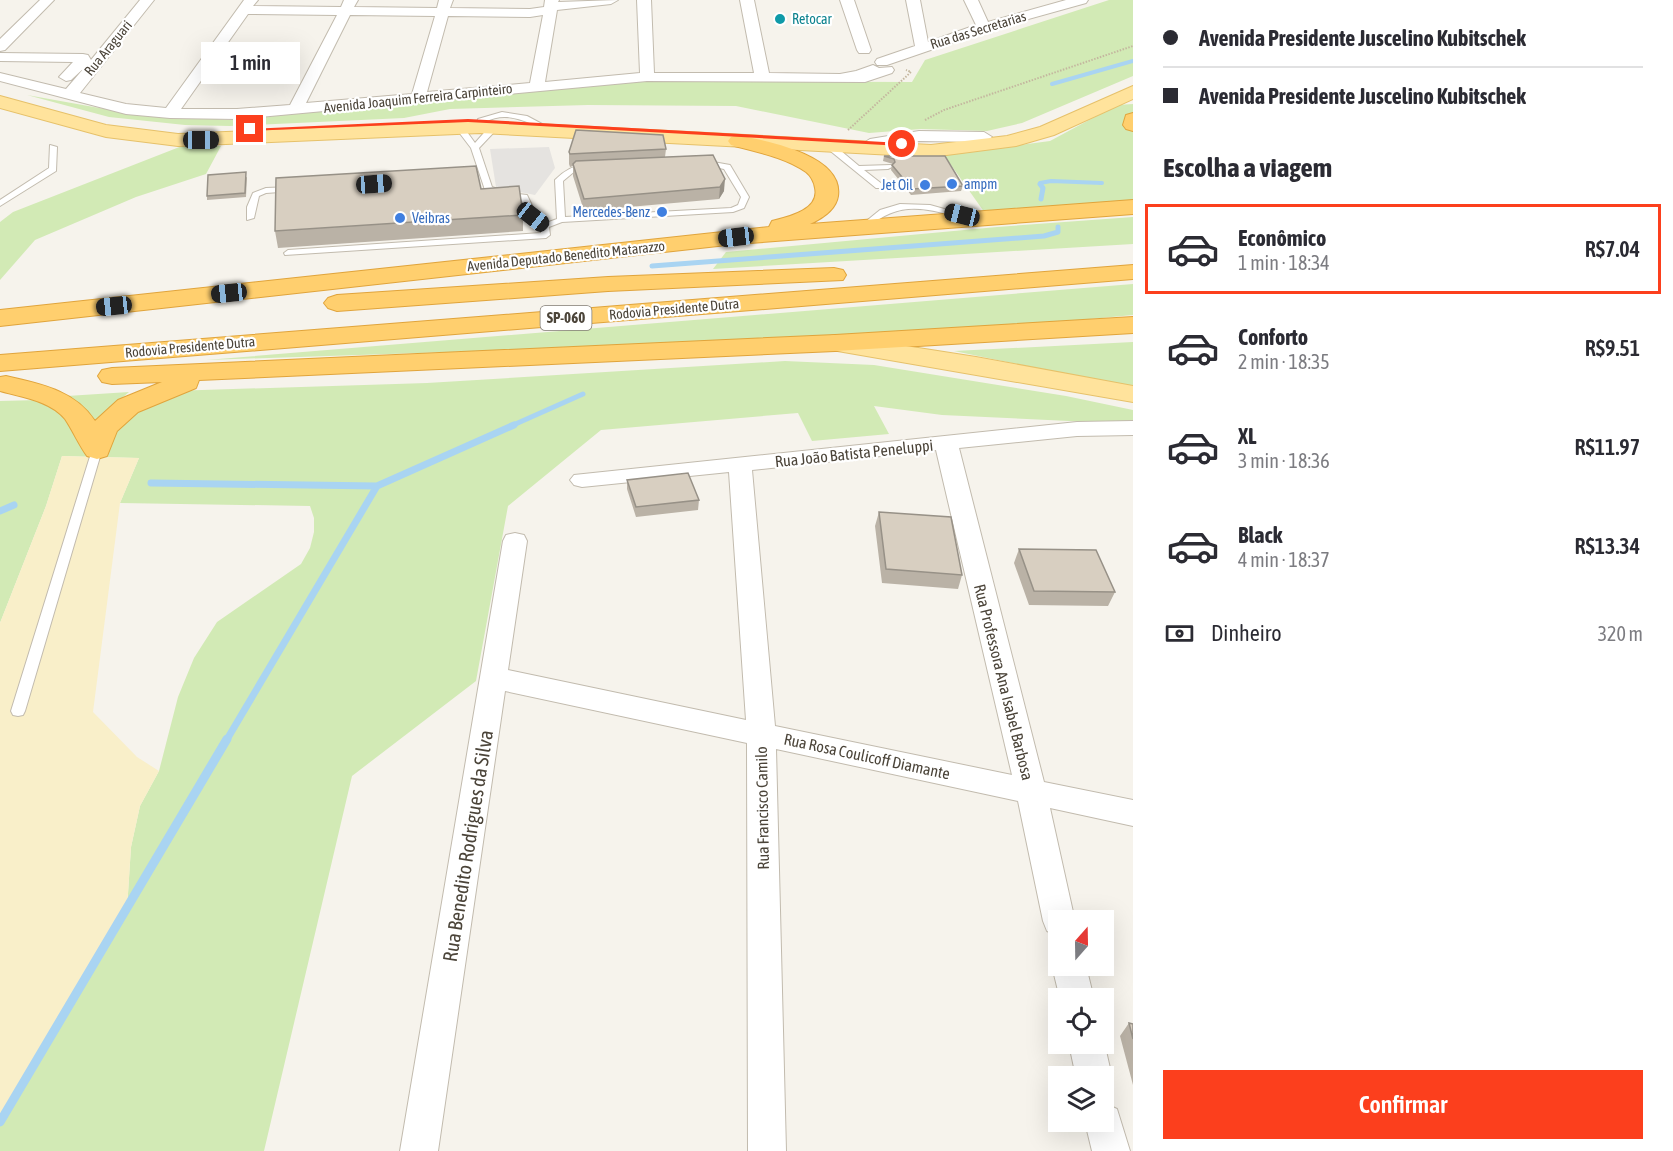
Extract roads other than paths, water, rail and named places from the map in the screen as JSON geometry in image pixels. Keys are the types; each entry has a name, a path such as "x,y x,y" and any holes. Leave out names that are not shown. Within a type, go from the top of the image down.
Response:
{"highway":[{"path":"1133,119 1133,125"},
{"path":"736,237 791,224 813,213 825,203 828,191 824,179 814,168 772,149 738,141"},
{"name":"Avenida Deputado Benedito Matarazzo","path":"0,318 736,237 1133,207"},
{"path":"502,264 551,227 614,251"},
{"name":"Rodovia Presidente Dutra","path":"0,344 1133,254"},
{"path":"0,327 608,284 922,271"},
{"name":"Rodovia Presidente Dutra","path":"2,377 1133,272"},
{"path":"2,377 112,376 835,344 1133,325"},
{"path":"94,457 104,428 128,406 170,388 224,370"},
{"path":"2,377 66,405 78,416 94,457"}],"main road":[{"path":"0,93 103,119 182,129 231,130 415,121 738,141 832,145 924,145 984,137 1035,121 1133,82"},
{"path":"0,102 85,126 142,137 179,140 222,140 538,124 832,145 933,156 1009,142 1047,131 1133,92"},
{"path":"835,344 976,365 1133,394"}],"street":[{"path":"0,47 47,0"},
{"name":"Rua Araguari","path":"69,96 147,0"},
{"path":"170,113 248,5 444,6 530,13 550,5 611,0"},
{"path":"644,0 647,77"},
{"path":"747,0 762,77"},
{"path":"847,0 864,50 883,66"},
{"path":"913,0 916,49"},
{"path":"971,0 984,27"},
{"name":"Rua das Secretarias","path":"883,66 916,49 984,27 1082,0"},
{"path":"537,86 550,5"},
{"path":"295,110 349,6"},
{"path":"418,98 444,6"},
{"path":"0,57 82,58 84,60 60,82"},
{"name":"Avenida Joaquim Ferreira Carpinteiro","path":"0,77 126,109 170,113 237,114 647,77 840,78 860,75 883,66"},
{"path":"870,144 905,137 936,135 984,137"},
{"name":"Rua João Batista Peneluppi","path":"582,480 1077,429 1129,428"},
{"name":"Rua Professora Ana Isabel Barbosa","path":"946,443 1031,791 1057,910"},
{"name":"Rua Francisco Camilo","path":"740,465 760,734 766,1151"},
{"name":"Rua Benedito Rodrigues da Silva","path":"419,1151 515,541"},
{"name":"Rua Rosa Coulicoff Diamante","path":"495,678 1133,813"},
{"path":"1106,1132 1110,1151"}],"lane":[{"path":"475,148 485,125"},
{"path":"459,127 475,148 489,188 508,195 524,197 533,217 551,227"},
{"path":"832,145 879,186"},
{"path":"0,204 53,169 53,147"},
{"path":"288,253 733,210 744,202 745,197 727,167 714,163 692,163"},
{"path":"551,227 559,180 573,169 597,168"},
{"path":"857,168 888,168"},
{"path":"472,177 484,177"},
{"path":"250,218 251,200 254,195 264,191 299,189"},
{"path":"895,198 903,207"},
{"path":"863,227 890,209 903,207 930,208 976,219"},
{"path":"18,711 94,457"}],"waterway":[{"path":"1052,84 1133,61"},
{"path":"1041,185 1040,183 1051,181 1102,183"},
{"path":"1040,184 1043,188 1041,199"},
{"path":"652,266 1044,236 1058,232 1058,227"},
{"path":"511,426 583,394"},
{"path":"377,486 514,425"},
{"path":"151,483 377,486"},
{"path":"226,741 377,486"},
{"path":"0,511 14,505"},
{"path":"0,1122 227,739"}],"place":[{"name":"Retocar","path":"780,19"},
{"name":"ampm","path":"952,184"},
{"name":"Jet Oil","path":"925,185"},
{"name":"Mercedes-Benz","path":"662,212"},
{"name":"Veibras","path":"400,218"}]}
